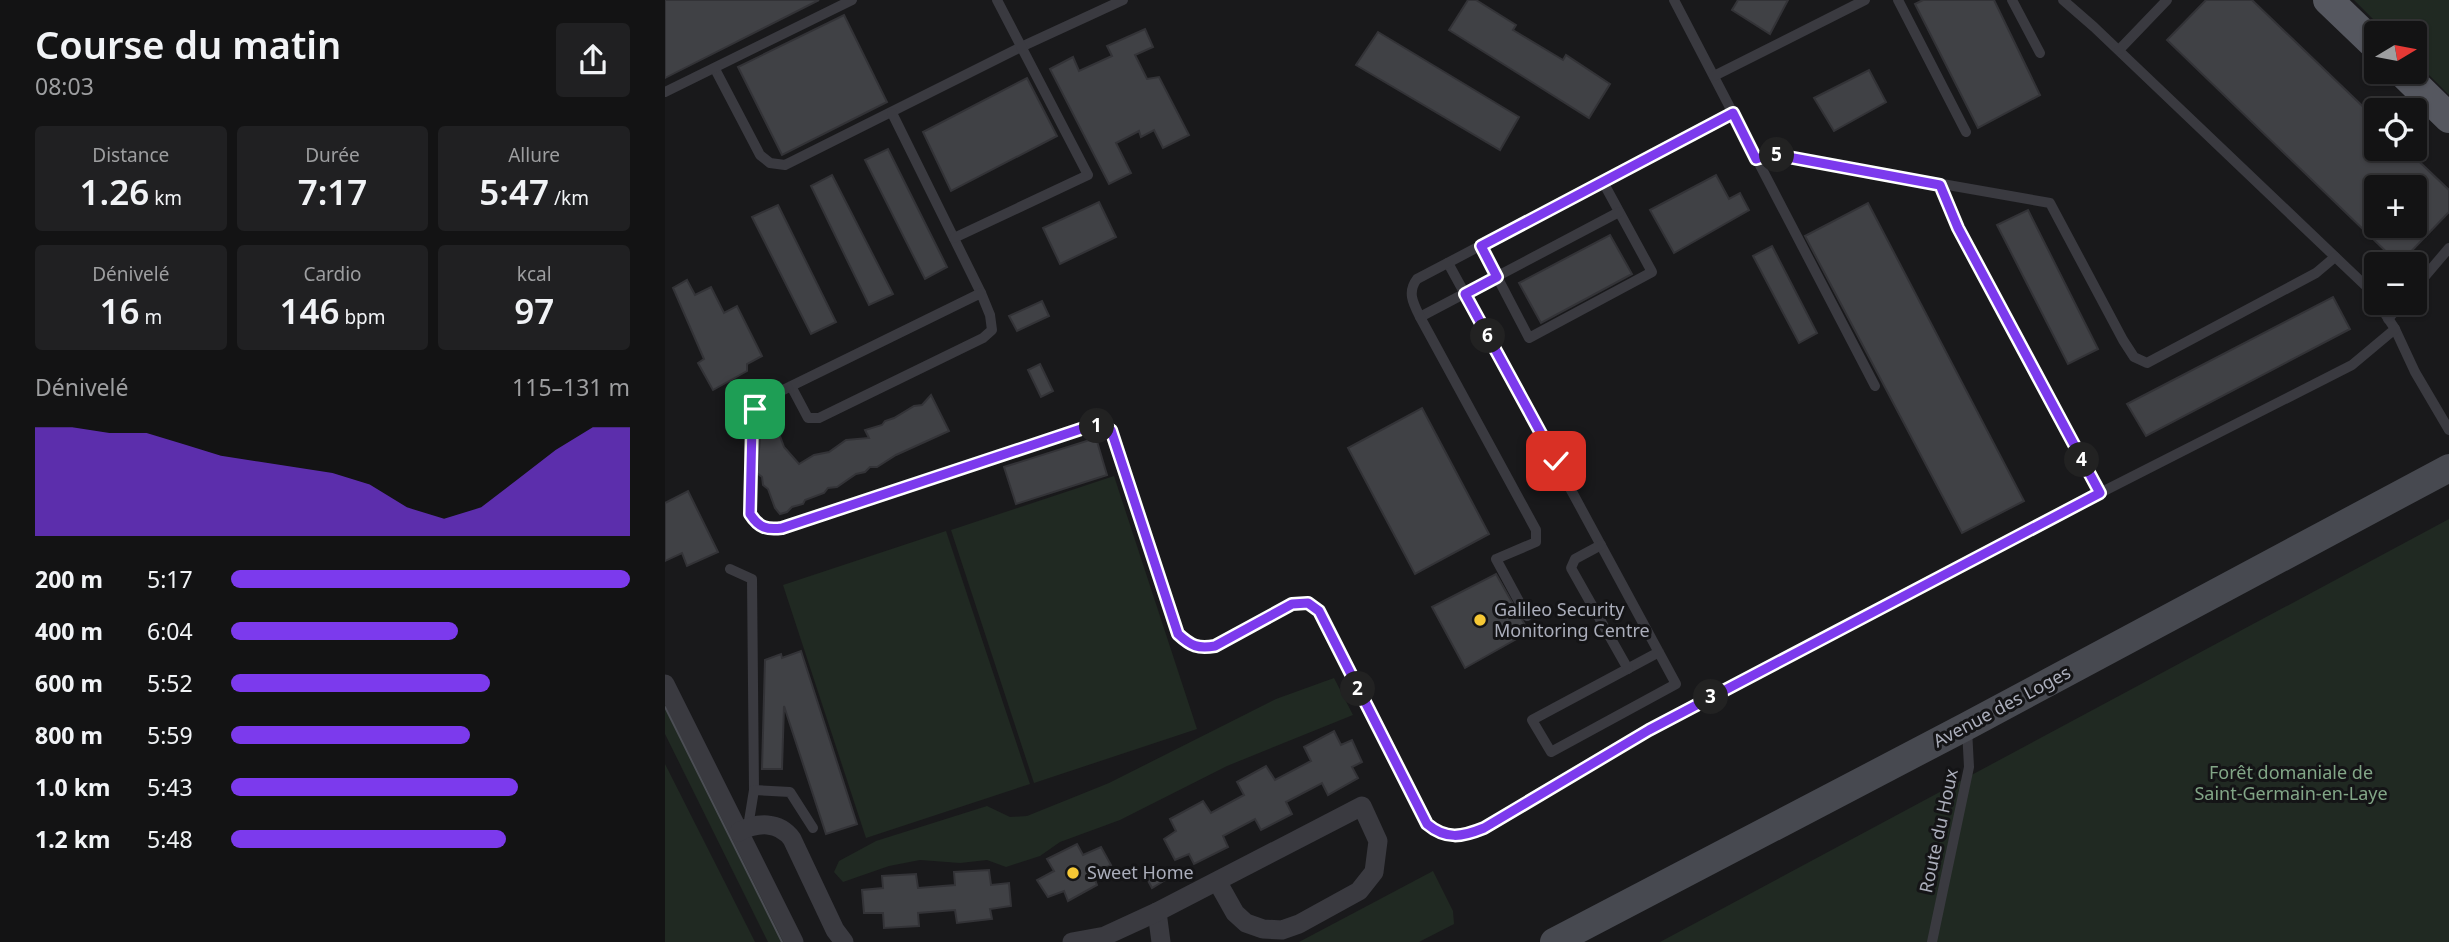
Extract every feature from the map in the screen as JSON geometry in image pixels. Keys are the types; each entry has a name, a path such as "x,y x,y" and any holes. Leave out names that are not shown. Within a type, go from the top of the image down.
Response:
{"main road":[{"path":"2328,0 2364,35"},
{"path":"2414,84 2449,118"},
{"name":"Avenue des Loges","path":"1554,942 1967,726 2449,468"}],"street":[{"path":"665,684 743,829 794,942"},
{"path":"1072,942 1104,936 1157,912 1362,806 1378,841 1374,872 1359,891 1299,924 1282,930 1262,929 1246,923 1235,913 1217,881"},
{"path":"743,829 775,825 787,831 835,930 844,942"},
{"path":"1157,912 1161,942"}],"lane":[{"path":"665,92 852,0"},
{"path":"954,238 1088,175 997,0"},
{"path":"715,69 760,155 770,163 785,165 1021,47 1123,0"},
{"path":"1674,0 1875,386"},
{"path":"1713,76 1864,0"},
{"path":"1898,0 1966,132"},
{"path":"2012,0 2040,53"},
{"path":"2063,0 2119,50 2364,284"},
{"path":"2119,50 2167,0"},
{"path":"791,386 808,418 819,418 983,338 992,330 991,315 981,293 892,113"},
{"path":"1527,616 1496,559 1536,542 1536,530 1420,317 1412,299 1411,286 1417,279 1733,113"},
{"path":"1756,159 1772,154 2050,202 2123,340 2134,357 2147,363 2316,273 2335,257"},
{"path":"1481,246 1529,338 1652,272 1603,182"},
{"path":"1940,185 1958,228 2100,493"},
{"path":"1420,317 1619,212"},
{"path":"2427,274 2449,248"},
{"path":"1448,263 1659,652 1676,684 1551,752 1532,720 1659,652"},
{"path":"981,293 791,386 755,409 752,424 750,514 757,525 769,529 782,528 1090,426 1100,425 1111,430 1178,634 1189,644 1201,648 1215,646 1292,604 1308,603 1319,611 1427,824 1451,837 1468,835 1484,828 1649,730 2100,493 2352,365 2395,329"},
{"path":"2386,315 2449,430"},
{"path":"2388,319 2392,315"},
{"path":"1601,545 1575,559 1571,568 1628,669"},
{"path":"730,569 752,579 754,790 743,829"},
{"name":"Route du Houx","path":"1932,942 1969,767 1967,726"},
{"path":"754,790 790,792 813,828"}],"green space":[{"path":"2354,0 2449,0 2449,95 2427,73 2427,21 2375,21"},
{"path":"1114,476 1197,729 1034,783 951,530"},
{"name":"Forêt domaniale de Saint-Germain-en-Laye","path":"2449,519 2449,942 1660,942"},
{"path":"946,531 1030,784 866,838 783,585"},
{"path":"1334,678 1353,715 1227,766 1120,820 1060,842 1040,856 1006,867 987,860 960,863 920,860 889,866 843,882 834,872 839,861 876,841 987,806 1010,817 1027,816 1109,783 1276,699"},
{"path":"665,699 786,942 768,942 665,734"},
{"path":"665,764 755,942 665,942"},
{"path":"1433,871 1453,911 1454,924 1419,942 1299,942"}],"building":[{"path":"665,0 819,0 665,78"},
{"path":"1468,0 1476,0 1516,25 1513,30 1563,60 1566,55 1610,84 1589,118 1449,30"},
{"path":"1738,0 1788,0 1770,34 1732,10"},
{"path":"1923,0 1994,0 2040,95 1978,128 1915,4"},
{"path":"2206,0 2252,0 2364,108 2364,161 2419,161 2449,190 2449,212 2427,235 2427,175 2364,175 2364,230 2167,40"},
{"path":"844,15 887,102 782,155 738,67"},
{"path":"1145,29 1153,47 1135,55 1147,79 1159,77 1189,135 1163,148 1154,130 1141,137 1139,131 1116,143 1131,173 1109,184 1050,69 1073,57 1079,71 1112,56 1107,46"},
{"path":"1378,32 1519,117 1500,150 1356,65"},
{"path":"1869,70 1886,102 1834,131 1814,98"},
{"path":"1027,78 1057,136 951,191 923,132"},
{"path":"888,149 947,267 925,279 865,160"},
{"path":"832,175 893,294 869,305 811,186"},
{"path":"1716,175 1729,199 1740,193 1749,210 1674,253 1650,210"},
{"path":"1099,202 1116,237 1060,264 1043,228"},
{"path":"1868,203 2024,501 1962,533 1805,236"},
{"path":"778,205 836,322 811,334 752,217"},
{"path":"2028,210 2098,349 2068,364 1997,225"},
{"path":"1610,235 1632,274 1541,323 1519,283"},
{"path":"2372,238 2424,238 2411,252 2387,252"},
{"path":"1772,246 1817,333 1799,343 1753,256"},
{"path":"687,280 695,295 711,287 724,313 737,306 762,356 747,364 747,371 713,390 698,363 704,359 673,288"},
{"path":"2333,297 2350,329 2146,436 2127,404"},
{"path":"1042,301 1049,316 1017,331 1009,316"},
{"path":"1040,364 1053,391 1041,397 1028,370"},
{"path":"931,395 949,431 896,455 877,467 870,467 865,472 856,474 837,487 828,488 824,493 805,500 803,504 792,507 787,512 780,514 775,508 768,489 763,485 762,477 757,473 762,415 768,412 773,417 784,447 799,464 814,455 829,452 846,440 869,438 865,430 882,425 914,406 922,405"},
{"path":"1422,408 1489,534 1415,574 1348,448"},
{"path":"1096,438 1107,475 1016,504 1004,467"},
{"path":"688,491 718,552 687,566 682,553 665,561 665,503"},
{"name":"Galileo Security Monitoring Centre","path":"1496,574 1529,632 1465,668 1432,607"},
{"path":"801,651 857,824 826,834 784,706 782,769 762,769 765,660 781,654 782,658"},
{"path":"1334,731 1341,745 1352,740 1362,762 1352,767 1358,778 1328,795 1322,783 1286,802 1292,814 1261,830 1255,819 1223,836 1228,847 1194,864 1189,854 1175,860 1164,839 1176,831 1170,819 1203,801 1211,813 1244,795 1237,782 1266,766 1275,780 1311,761 1304,747"},
{"name":"Sweet Home","path":"1077,844 1083,855 1101,847 1111,865 1093,874 1097,885 1068,901 1064,891 1048,897 1037,880 1054,871 1047,859"},
{"path":"1161,869 1167,879 1152,888 1146,877"},
{"path":"989,870 991,885 1009,883 1011,906 990,909 992,919 957,923 955,910 918,913 919,926 884,928 883,913 864,913 862,890 883,888 882,876 916,874 918,888 955,885 954,872"}],"tram line":[{"path":"665,707 782,942"}],"place":[{"name":"Galileo Security Monitoring Centre","path":"1480,620"},
{"name":"Sweet Home","path":"1073,873"}],"route":[{"path":"755,409 752,424 750,514 757,525 769,529 782,528 1090,426 1100,425 1111,430 1178,634 1189,644 1201,648 1215,646 1292,604 1308,603 1319,611 1427,824 1451,837 1468,835 1484,828 1649,730 2100,493 1958,228 1940,185 1772,154 1756,159 1733,113 1481,246 1497,277 1465,294 1556,461"}]}
